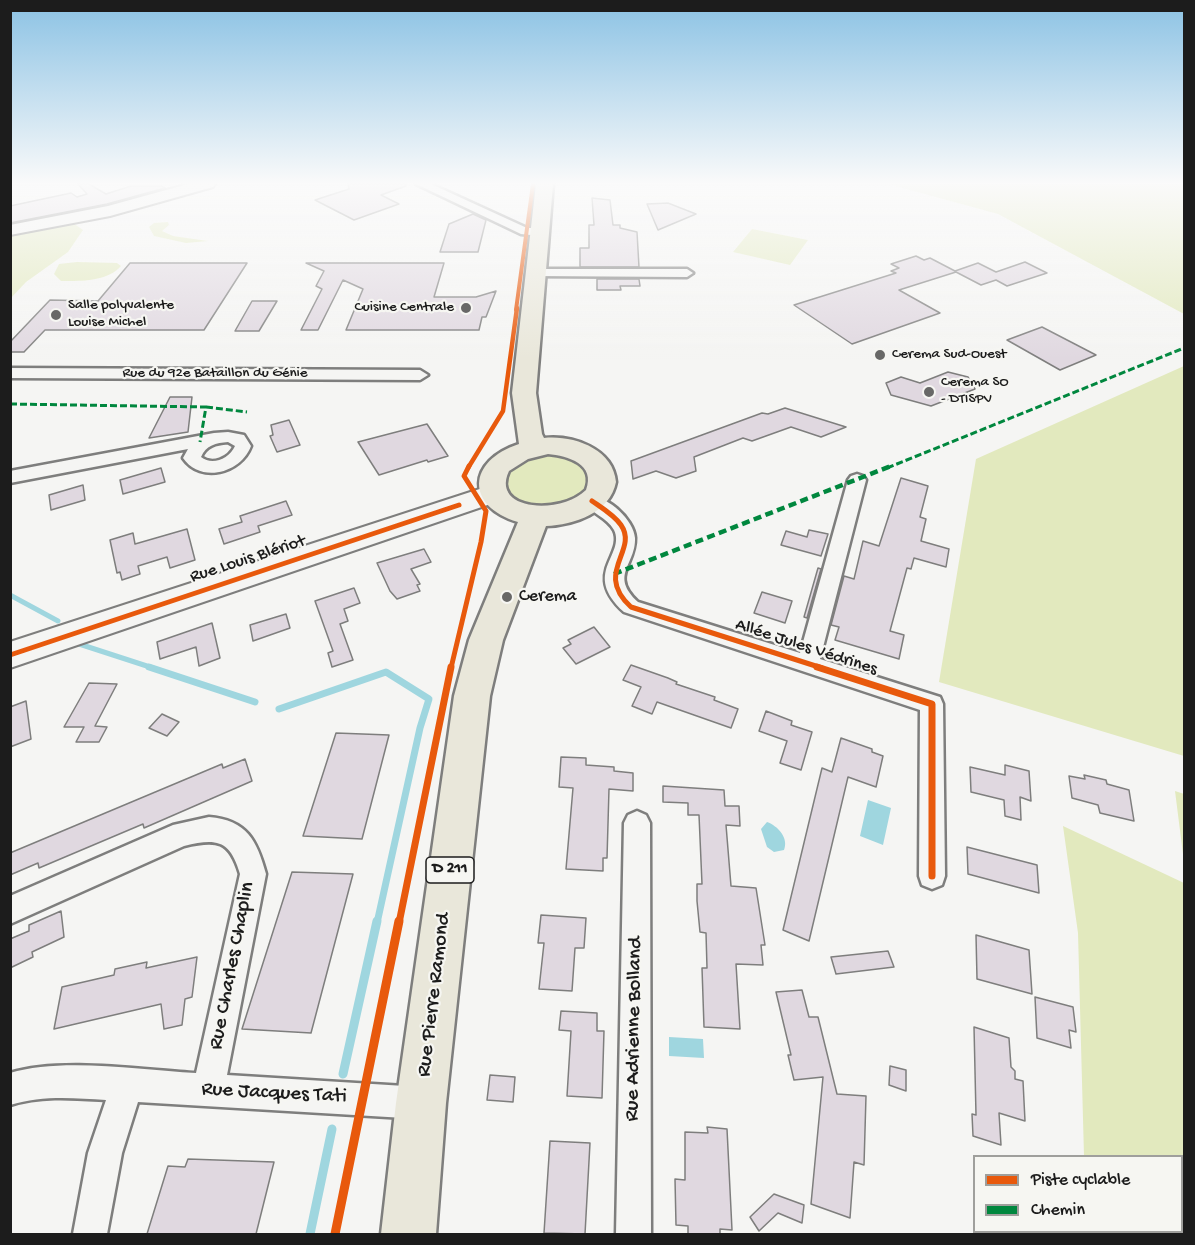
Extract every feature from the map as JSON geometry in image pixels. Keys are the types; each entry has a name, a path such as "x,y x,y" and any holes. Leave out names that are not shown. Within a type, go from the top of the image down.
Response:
{"main road":[{"path":"533,447 529,434 524,393 540,242"},
{"path":"533,447 563,447 589,456 599,466 603,478 600,490 592,501 566,514 535,516 517,511 504,503 495,493 493,482 496,470 511,456 533,447"},
{"name":"Rue Pierre Ramond","path":"408,1234 421,1103 472,696 486,640 535,516"}],"street":[{"path":"537,273 687,273"},
{"name":"Rue du 92e Bataillon du Génie","path":"10,373 420,375"},
{"path":"10,477 106,461 214,438"},
{"name":"Allée Jules Védrines","path":"808,665 857,480"},
{"name":"Rue Louis Blériot","path":"10,655 495,493"},
{"name":"Allée Jules Védrines","path":"592,501 612,514 624,527 626,541 614,574 618,594 631,608 932,704 932,876"},
{"name":"Rue Adrienne Bolland","path":"633,1234 637,823"},
{"name":"Rue Charles Chaplin","path":"10,910 182,834 213,828 223,830 240,842 245,849 253,874 208,1091"},
{"name":"Rue Jacques Tati","path":"10,1089 26,1084 59,1081 421,1103"},
{"path":"90,1234 105,1153 127,1086"}],"green space":[{"path":"11,242 75,242 68,252 26,282 11,298"},
{"path":"741,242 806,242 790,265 733,252"},
{"path":"1050,242 1184,242 1184,314"},
{"path":"117,263 121,266 108,275 93,280 61,281 54,274 59,264"},
{"path":"1184,366 1184,756 939,682 976,459"},
{"path":"549,453 567,456 576,460 583,467 590,477 589,486 583,494 572,500 545,506 532,505 514,497 506,480 511,468 522,459"},
{"path":"1175,791 1184,794 1184,862"},
{"path":"1063,826 1184,883 1184,1234 1085,1234 1183,1233 1183,1155 1084,1155 1078,933"}],"water":[{"path":"868,800 891,808 883,845 860,836"},
{"path":"767,822 782,833 785,841 784,850 774,852 767,847 761,829"},
{"path":"669,1037 703,1039 704,1058 669,1056"}],"building":[{"path":"443,242 480,242 478,252 440,252"},
{"path":"589,242 638,242 639,267 580,267 580,248 589,248"},
{"path":"916,256 924,260 930,258 955,271 978,263 996,272 1025,262 1047,273 1007,286 996,280 981,285 956,272 899,290 940,313 852,344 794,305 896,273 891,271 899,268 891,264"},
{"path":"130,263 247,263 204,330 45,330 24,352 10,352 10,342 50,300 98,301"},
{"path":"306,263 444,263 434,297 476,297 496,291 486,317 482,317 479,330 346,330 363,289 343,280 318,330 301,330 322,289 316,286 324,271"},
{"path":"597,279 639,279 640,286 620,286 621,290 597,290"},
{"path":"252,301 277,301 259,331 235,331"},
{"path":"1042,327 1096,355 1060,370 1007,340"},
{"name":"Cerema SO - DTISPV","path":"948,372 968,377 975,389 931,406 891,395 886,383 901,377 920,383"},
{"path":"170,397 192,397 188,432 149,438"},
{"path":"785,408 846,427 821,437 791,427 752,441 743,438 694,457 696,471 676,478 656,471 633,479 631,461 762,413 768,414"},
{"path":"289,420 300,445 277,452 270,436 273,435 271,425"},
{"path":"427,424 448,456 379,475 358,442"},
{"path":"161,468 165,482 123,494 120,480"},
{"path":"901,478 928,486 920,517 926,519 921,541 949,549 946,567 914,558 911,569 907,568 890,631 904,635 899,659 835,640 839,627 831,625 844,576 854,579 863,541 879,546"},
{"path":"83,485 85,500 51,510 49,495"},
{"path":"286,501 292,515 258,526 260,532 224,544 219,529 242,522 240,516"},
{"path":"187,529 195,560 170,568 167,557 138,566 140,574 122,580 120,572 117,573 110,540 133,533 135,544"},
{"path":"809,530 828,534 821,556 781,545 786,531 807,537"},
{"path":"424,549 431,562 411,569 420,584 417,585 420,591 397,599 390,591 377,563"},
{"path":"818,568 821,569 807,618 804,617"},
{"path":"354,588 360,603 344,609 348,621 340,624 353,660 332,667 328,653 333,651 315,601"},
{"path":"762,592 792,601 785,623 754,613"},
{"path":"286,614 290,628 253,641 250,625"},
{"path":"212,623 220,658 199,666 196,647 160,659 157,642"},
{"path":"594,627 610,647 576,664 563,648 571,644 568,640"},
{"path":"631,665 715,697 714,700 738,709 731,728 657,702 652,714 632,706 641,687 623,680"},
{"path":"89,683 117,684 95,726 107,727 99,742 76,742 84,727 64,727"},
{"path":"26,701 31,739 10,747 10,707"},
{"path":"766,711 792,721 791,725 812,732 801,770 780,763 787,741 759,731"},
{"path":"162,714 179,722 167,736 149,728"},
{"path":"336,733 389,735 362,839 303,836"},
{"path":"841,738 872,749 872,752 883,756 876,787 848,777 809,941 783,930 822,768 832,772"},
{"path":"561,757 586,758 586,765 614,767 614,771 633,773 633,791 609,789 607,858 603,858 603,871 566,869 573,788 559,787"},
{"path":"245,759 252,781 144,828 143,824 39,868 38,863 10,875 10,853 222,764 223,768"},
{"path":"1005,765 1029,771 1031,801 1020,797 1021,820 1005,816 1004,800 971,792 970,767 1005,775"},
{"path":"1084,775 1106,780 1107,784 1129,790 1134,821 1100,813 1098,805 1072,798 1069,776 1085,779"},
{"path":"663,786 724,790 725,806 739,806 740,826 726,825 731,886 756,888 765,945 761,945 763,965 736,964 740,1029 704,1027 702,968 707,968 706,933 700,932 697,901 697,884 702,884 699,815 688,815 688,803 663,802"},
{"path":"967,847 1037,865 1039,893 968,874"},
{"path":"292,872 353,874 311,1033 242,1029"},
{"path":"61,911 64,937 32,952 33,957 10,968 10,939 29,931 29,925"},
{"path":"541,915 586,918 584,948 575,948 572,991 539,989 544,943 538,943"},
{"path":"976,935 1029,950 1032,994 977,979"},
{"path":"888,951 894,967 836,974 831,957"},
{"path":"197,957 192,997 185,999 182,1025 164,1029 161,1004 54,1029 62,987 114,975 115,969 147,962 146,968"},
{"path":"802,990 809,1017 818,1017 837,1094 866,1096 864,1165 854,1162 850,1218 811,1204 823,1077 794,1080 788,1055 791,1055 776,992"},
{"path":"1035,997 1073,1007 1076,1032 1069,1030 1071,1048 1037,1038"},
{"path":"561,1011 597,1013 597,1031 604,1031 602,1098 567,1096 571,1031 559,1030"},
{"path":"974,1027 1009,1038 1011,1067 1015,1071 1015,1079 1023,1081 1025,1121 999,1113 1001,1145 973,1136 972,1114 976,1115"},
{"path":"890,1066 906,1070 906,1091 889,1085"},
{"path":"490,1075 515,1077 513,1102 487,1100"},
{"path":"707,1127 727,1129 732,1230 720,1229 720,1234 688,1234 688,1226 676,1225 675,1179 685,1180 685,1132 708,1133"},
{"path":"550,1141 590,1143 585,1234 544,1233"},
{"path":"188,1159 274,1162 256,1234 147,1234 168,1166 185,1167"},
{"path":"774,1194 804,1205 802,1223 778,1213 759,1231 750,1217"}],"waterway":[{"path":"10,595 58,621"},
{"path":"73,642 153,668"},
{"path":"149,667 255,702"},
{"path":"279,709 386,672 429,699 420,728 377,923"},
{"path":"343,1074 377,921"},
{"path":"310,1234 332,1129"}],"marked path":[{"path":"614,574 857,480 1184,348"},
{"path":"10,404 206,407 200,442"},
{"path":"206,407 247,412"}],"cycle path":[{"path":"335,1234 457,638 481,542 486,511 464,476 503,411 525,242"},
{"path":"592,501 612,515 622,527 625,537 624,547 616,567 615,579 619,595 631,607 932,704 932,876"},
{"path":"10,655 459,505"}],"place":[{"name":"Cuisine Centrale","path":"466,308"},
{"name":"Salle polyvalente Louise Michel","path":"56,315"},
{"name":"Cerema Sud-Ouest","path":"880,355"},
{"name":"Cerema SO - DTISPV","path":"929,392"},
{"name":"Cerema","path":"507,597"}]}
